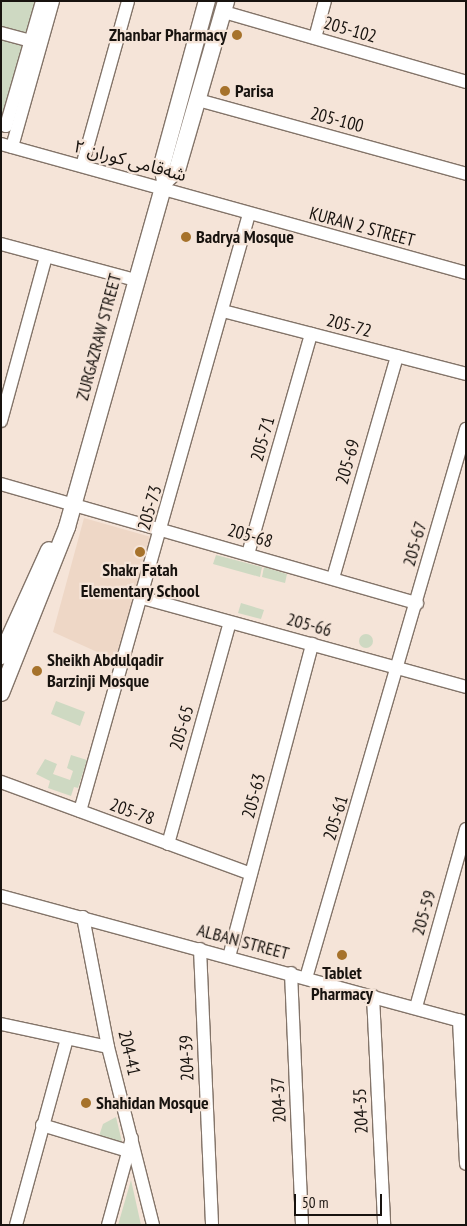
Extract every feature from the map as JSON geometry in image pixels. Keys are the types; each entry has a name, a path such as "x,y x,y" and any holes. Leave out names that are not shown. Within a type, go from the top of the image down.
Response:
{"main road":[{"name":"ZURGAZRAW STREET","path":"1,693 73,504 135,280 164,184 162,165 207,1"},
{"name":"ZURGAZRAW STREET","path":"164,184 177,170 225,6"},
{"name":"ZURGAZRAW STREET","path":"2,652 73,504"}],"street":[{"path":"4,123 42,1"},
{"path":"7,146 53,1"},
{"path":"82,166 128,1"},
{"path":"315,38 325,1"},
{"name":"205-102","path":"225,6 315,38 466,82"},
{"path":"1,33 31,41"},
{"name":"205-100","path":"198,100 466,174"},
{"name":"شەقامی کوران ٢","path":"7,146 82,166 164,184 250,214"},
{"name":"KURAN 2 STREET","path":"250,214 466,273"},
{"name":"205-73","path":"80,811 143,598 250,214"},
{"path":"1,244 135,280"},
{"path":"1,421 46,256"},
{"name":"205-72","path":"223,311 466,374"},
{"name":"205-71","path":"248,554 311,334"},
{"name":"205-69","path":"332,578 397,356"},
{"name":"205-67","path":"399,669 466,429"},
{"name":"205-68","path":"1,484 417,603"},
{"name":"205-66","path":"143,598 466,687"},
{"name":"205-65","path":"168,844 230,622"},
{"name":"205-63","path":"229,957 312,644"},
{"name":"205-61","path":"306,978 399,669"},
{"name":"205-78","path":"1,782 251,874"},
{"name":"205-59","path":"416,1007 466,829"},
{"name":"ALBAN STREET","path":"5,894 463,1021"},
{"name":"204-41","path":"83,917 108,1047 153,1225"},
{"name":"204-39","path":"200,949 212,1225"},
{"name":"204-37","path":"291,974 302,1225"},
{"name":"204-35","path":"373,996 384,1225"},
{"path":"463,1021 466,1164"},
{"path":"1,1024 108,1047"},
{"path":"16,1225 67,1039"},
{"path":"42,1125 128,1151"},
{"path":"108,1225 132,1138"}],"shaded area":[{"path":"84,518 151,537 117,661 53,632"}],"green space":[{"path":"1,1 43,1 1,126"},
{"path":"216,555 262,567 260,577 213,564"},
{"path":"264,567 287,574 285,583 262,577"},
{"path":"241,603 264,610 261,619 238,613"},
{"path":"366,634 371,636 373,641 371,646 366,648 361,646 359,641 361,636"},
{"path":"56,701 85,712 80,726 51,714"},
{"path":"71,755 87,760 78,788 74,787 71,796 48,788 50,781 36,774 45,759 57,764 53,774 70,780 73,771 67,768"},
{"path":"116,1117 122,1142 99,1136 103,1124"},
{"path":"131,1180 141,1225 118,1225"}],"place":[{"name":"Zhanbar Pharmacy","path":"237,35"},
{"name":"Parisa","path":"225,91"},
{"name":"Badrya Mosque","path":"186,237"},
{"name":"Shakr Fatah Elementary School","path":"140,552"},
{"name":"Sheikh Abdulqadir Barzinji Mosque","path":"37,671"},
{"name":"Tablet Pharmacy","path":"342,955"},
{"name":"Shahidan Mosque","path":"86,1103"}]}
